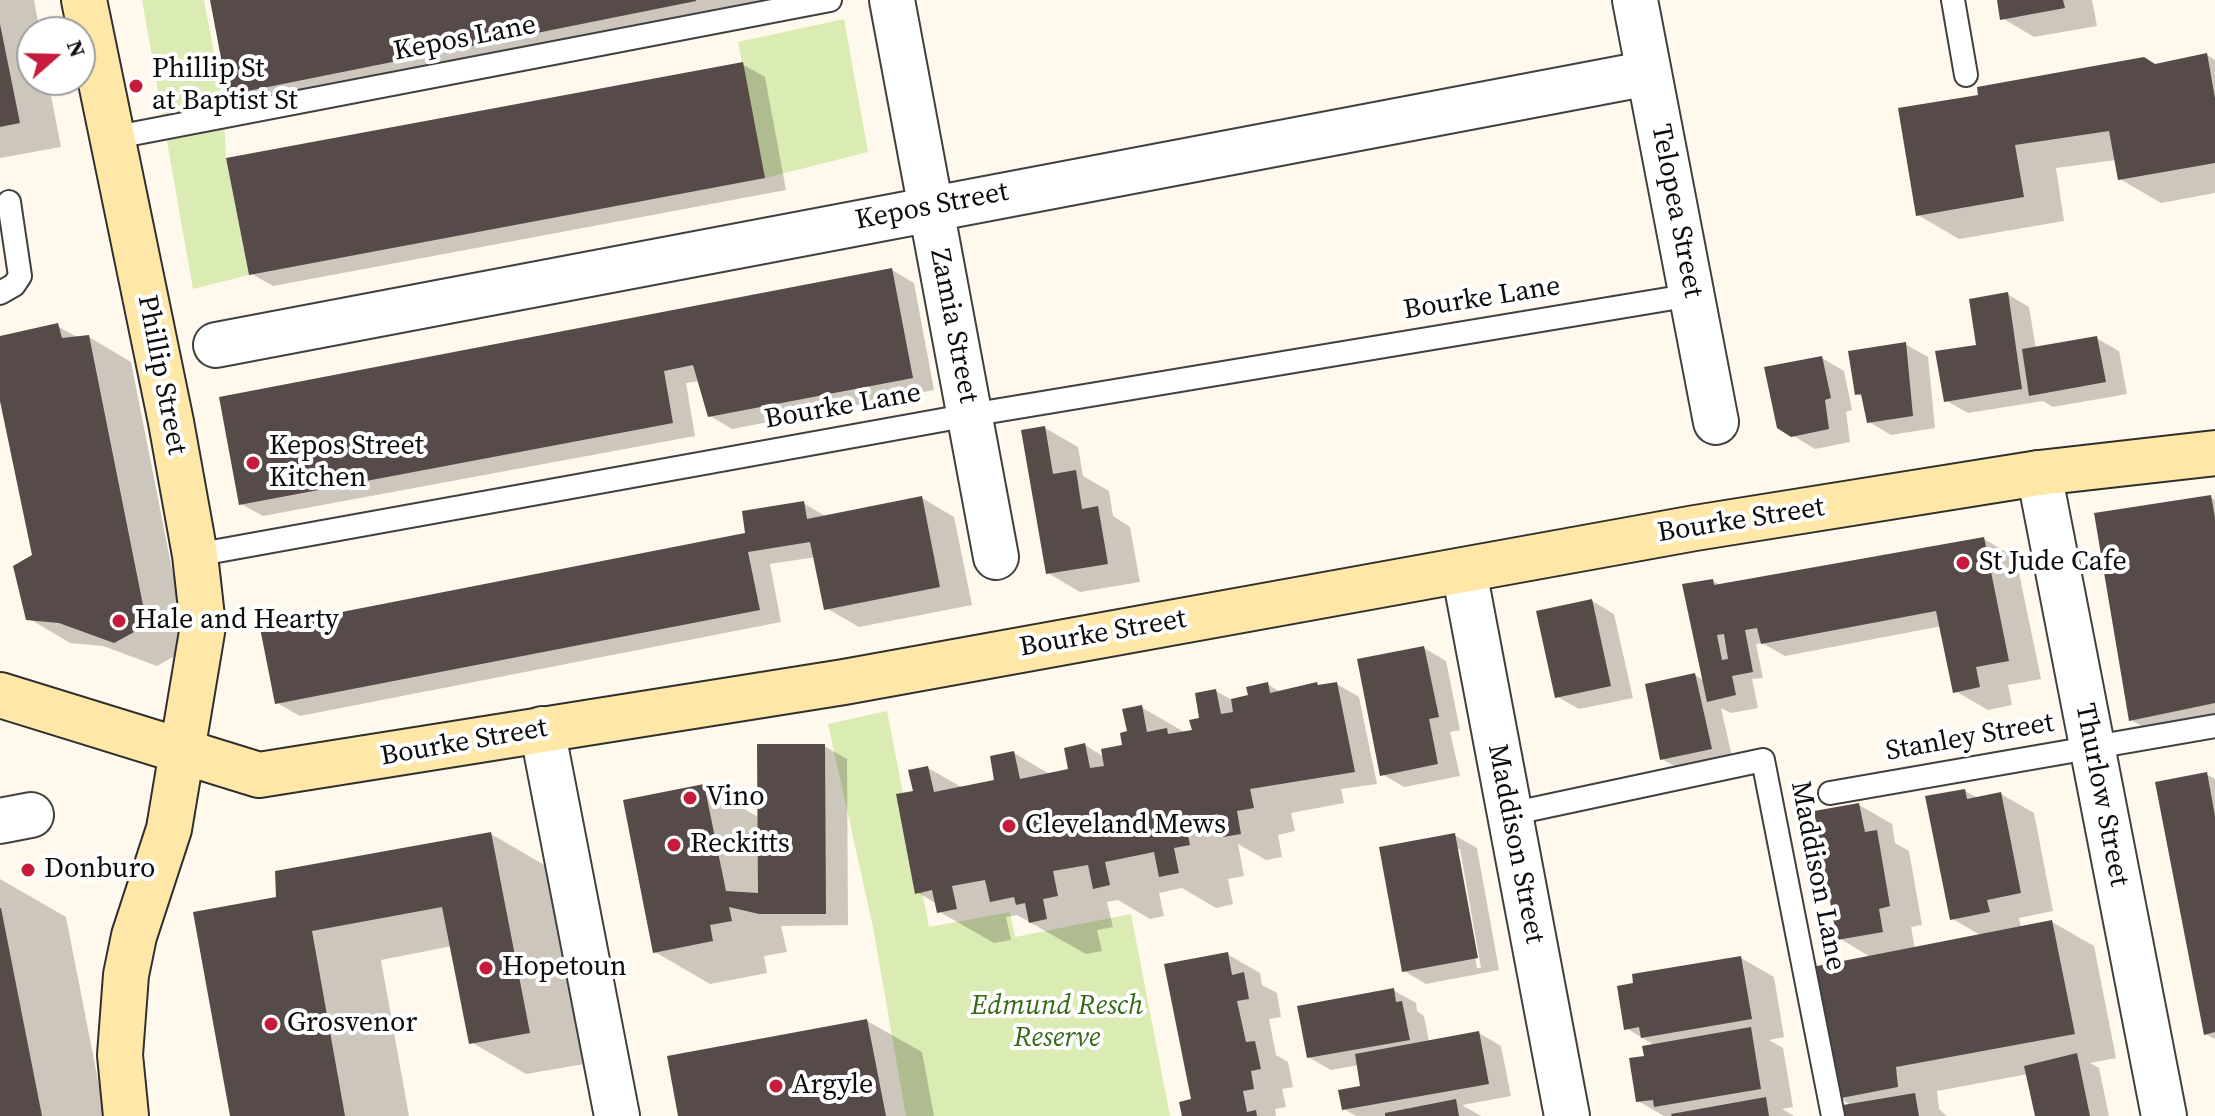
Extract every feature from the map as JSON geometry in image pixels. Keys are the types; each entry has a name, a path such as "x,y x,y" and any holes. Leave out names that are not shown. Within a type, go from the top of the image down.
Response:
{"street":[{"name":"Phillip Street","path":"84,0 195,555 203,626 169,829 134,936 126,975 120,1026 126,1116"},
{"name":"Zamia Street","path":"892,0 996,557"},
{"name":"Telopea Street","path":"1635,0 1716,422"},
{"name":"Kepos Street","path":"216,345 1649,73"},
{"name":"Bourke Street","path":"0,695 259,775 844,682 1695,528 2039,473 2215,453"},
{"name":"Thurlow Street","path":"2039,473 2164,1116"},
{"name":"Maddison Street","path":"1464,571 1567,1116"},
{"path":"542,729 617,1116"}],"lane":[{"name":"Kepos Lane","path":"111,138 830,0"},
{"path":"1953,0 1966,75"},
{"path":"0,293 14,285 20,276 9,202"},
{"name":"Bourke Lane","path":"195,555 970,415 1692,295"},
{"name":"Stanley Street","path":"1830,793 2215,726"},
{"name":"Maddison Lane","path":"1510,814 1763,760 1833,1116"}],"green space":[{"path":"142,0 204,0 223,101 226,158 249,275 193,289"},
{"path":"844,19 868,152 765,178 738,42"},
{"name":"Edmund Resch Reserve","path":"887,711 929,927 1010,912 1015,937 1131,914 1170,1116 906,1116 873,927 828,724"}],"building":[{"path":"210,0 696,0 696,1 228,95"},
{"path":"1997,0 2063,0 2065,8 2000,20"},
{"path":"0,24 20,123 0,127"},
{"path":"2207,53 2215,98 2215,163 2118,180 2109,131 2015,145 2024,197 1916,216 1898,108 1978,95 1977,87 2144,57 2155,64"},
{"path":"743,62 765,178 249,275 226,158"},
{"path":"892,268 913,378 708,417 693,365 664,371 673,423 239,505 219,397"},
{"path":"2008,292 2022,389 1944,402 1935,351 1976,345 1969,299"},
{"path":"58,323 62,338 89,335 145,615 136,631 114,643 59,623 26,620 13,566 32,555 0,401 0,336"},
{"path":"2097,336 2106,382 2029,396 2022,349"},
{"path":"1906,342 1913,416 1867,423 1861,394 1855,395 1848,351"},
{"path":"1822,356 1831,398 1825,400 1829,429 1791,437 1777,428 1764,367"},
{"path":"1045,426 1053,474 1076,470 1082,509 1098,506 1108,564 1046,574 1021,430"},
{"path":"2211,495 2215,518 2215,703 2129,721 2094,513"},
{"path":"922,496 940,587 824,610 810,542 748,552 760,610 275,704 260,628 745,533 742,511 804,501 807,519"},
{"path":"1984,537 2009,661 1976,667 1980,687 1953,693 1936,611 1761,644 1757,628 1745,630 1753,672 1732,676 1736,695 1707,702 1682,584 1713,579 1714,585","holes":["1724,634 1728,659 1722,660 1717,635"]},
{"path":"1592,599 1611,686 1555,698 1536,611"},
{"path":"1424,646 1439,717 1429,719 1438,764 1380,776 1357,659"},
{"path":"1695,673 1712,749 1660,760 1645,684"},
{"path":"1268,682 1270,693 1317,682 1318,685 1337,682 1355,772 1250,789 1254,808 1237,811 1241,834 1223,837 1218,814 1185,820 1190,845 1174,848 1179,873 1159,877 1154,852 1105,862 1110,885 1093,889 1088,865 1053,871 1058,896 1043,899 1047,919 1029,923 1025,903 1016,905 1014,897 990,902 985,880 952,886 957,909 937,913 932,890 915,894 896,794 913,791 908,770 928,766 934,792 994,780 990,756 1014,751 1020,779 1068,769 1064,748 1085,743 1090,768 1104,766 1101,749 1122,745 1120,733 1127,731 1122,709 1142,705 1147,732 1167,728 1168,734 1192,730 1189,720 1199,718 1195,693 1216,689 1221,714 1233,712 1231,699 1248,695 1246,687"},
{"path":"757,744 825,744 826,914 759,914 729,907 732,921 710,925 713,941 653,953 623,800 704,784 726,891 758,893"},
{"path":"2207,772 2215,816 2215,1032 2204,1035 2155,782"},
{"path":"1965,789 1967,799 2001,792 2021,893 1987,900 1990,912 1950,920 1925,796"},
{"path":"1859,803 1865,832 1877,830 1890,906 1879,909 1883,932 1837,940 1814,811"},
{"path":"491,832 530,1033 469,1044 442,907 312,931 345,1116 230,1116 193,912 276,897 275,871"},
{"path":"1455,833 1478,958 1402,972 1379,847"},
{"path":"1,908 42,1116 0,1116"},
{"path":"2052,920 2075,1034 1896,1067 1898,1087 1836,1099 1812,967"},
{"path":"1228,952 1232,975 1244,972 1249,999 1237,1001 1246,1042 1255,1041 1261,1069 1251,1071 1254,1089 1243,1091 1247,1112 1256,1110 1257,1116 1182,1116 1179,1102 1191,1099 1164,964"},
{"path":"1741,956 1752,1019 1641,1038 1639,1027 1624,1030 1617,986 1633,983 1632,974"},
{"path":"1394,988 1396,1002 1402,1001 1410,1040 1307,1058 1297,1006"},
{"name":"Argyle","path":"867,1019 886,1116 678,1116 667,1056"},
{"path":"1751,1027 1761,1089 1654,1107 1653,1100 1636,1102 1629,1058 1644,1056 1642,1046"},
{"path":"1479,1031 1489,1084 1342,1110 1338,1090 1360,1086 1355,1054"},
{"path":"2077,1053 2090,1116 2035,1116 2024,1066"},
{"path":"1915,1093 1919,1116 1845,1116 1843,1105"},
{"path":"1766,1097 1769,1116 1671,1114"},
{"path":"1456,1099 1459,1116 1385,1116 1385,1113"}],"place":[{"name":"Phillip St at Baptist St","path":"136,86"},
{"name":"Kepos Street Kitchen","path":"253,463"},
{"name":"St Jude Cafe","path":"1963,563"},
{"name":"Hale and Hearty","path":"119,621"},
{"name":"Vino","path":"690,798"},
{"name":"Cleveland Mews","path":"1009,826"},
{"name":"Reckitts","path":"674,845"},
{"name":"Donburo","path":"28,870"},
{"name":"Hopetoun","path":"486,968"},
{"name":"Grosvenor","path":"271,1024"},
{"name":"Argyle","path":"776,1086"}]}
